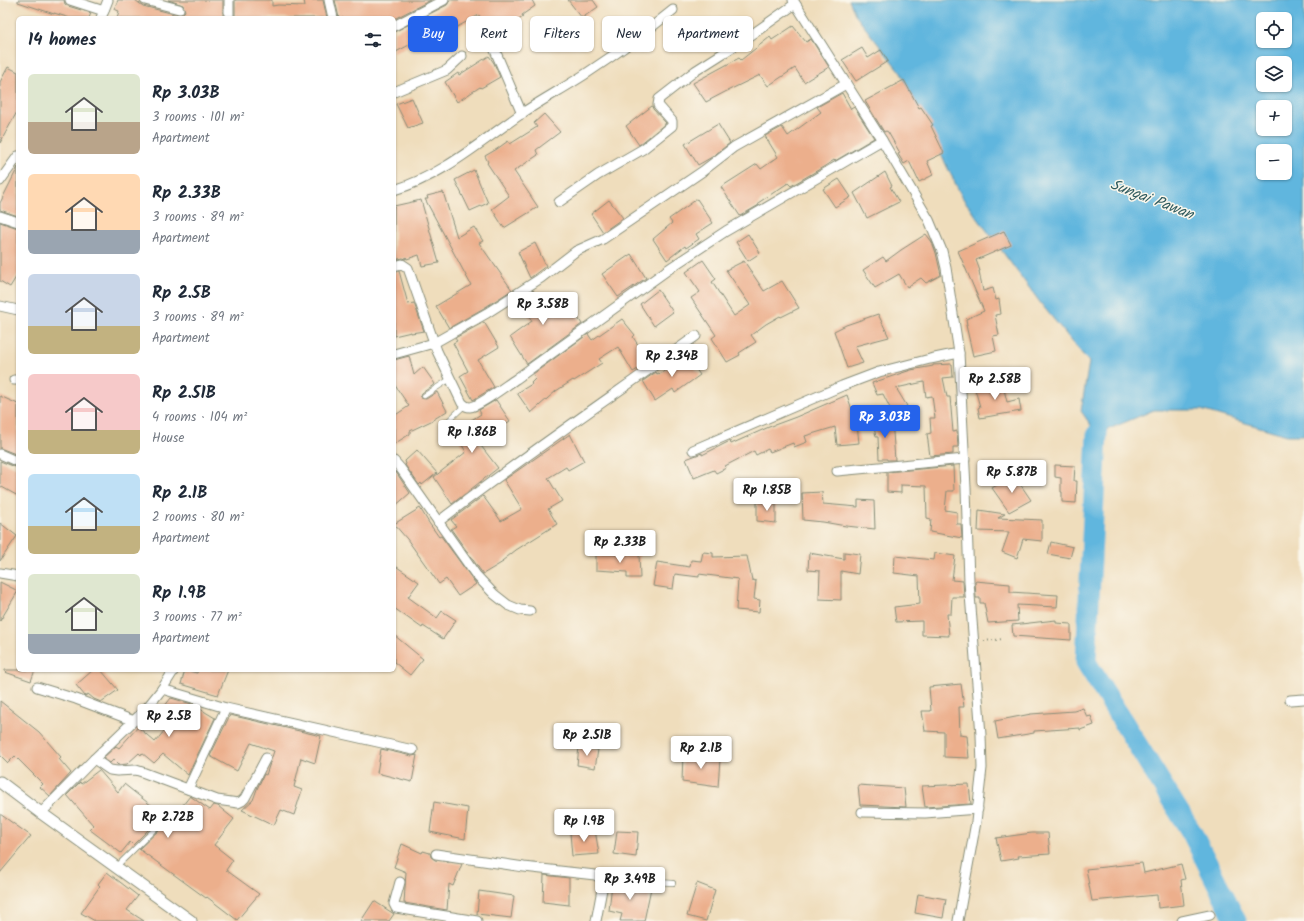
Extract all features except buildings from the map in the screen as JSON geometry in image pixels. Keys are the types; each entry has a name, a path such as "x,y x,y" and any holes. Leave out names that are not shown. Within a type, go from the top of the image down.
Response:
{"street":[{"path":"70,0 103,14 108,0"},
{"path":"145,0 179,8"},
{"path":"229,0 229,16"},
{"path":"328,0 332,16"},
{"path":"396,25 444,0"},
{"path":"559,202 598,175 643,149 672,126 672,121 658,105 659,99 694,70 747,38 794,2 882,140 929,220 942,252 959,353 968,565 981,735 982,768 978,810 958,921"},
{"path":"396,189 427,178 522,114 623,49 673,10"},
{"path":"496,52 522,114"},
{"path":"396,91 446,70 462,56"},
{"path":"396,353 434,343 488,313 541,278 576,251 603,239 703,171 734,147 846,84"},
{"path":"396,266 404,264 408,268 434,343 450,379 462,403 469,407 474,406 516,379 673,266 726,231 882,140"},
{"path":"0,181 16,159"},
{"path":"0,216 16,221"},
{"path":"0,306 16,310"},
{"path":"438,522 539,446 696,336"},
{"path":"693,450 842,386 879,372 930,358 959,353"},
{"path":"0,454 16,461"},
{"path":"837,471 964,459"},
{"path":"396,463 476,575 500,599 520,610 530,611"},
{"path":"0,573 16,576"},
{"path":"41,813 150,704 173,672"},
{"path":"37,687 76,699 134,720"},
{"path":"162,689 226,708 413,750"},
{"path":"1290,700 1304,699"},
{"path":"188,789 226,708"},
{"path":"94,759 110,770 136,770 217,800 238,803 245,798 266,758"},
{"path":"0,782 116,868 191,921"},
{"path":"862,812 925,813 978,810"},
{"path":"436,854 524,867 595,875 602,879 603,884 596,921"},
{"path":"400,882 394,904 396,908 477,921"},
{"path":"1182,921 1210,915"}],"lane":[{"path":"424,396 450,379"},
{"path":"444,425 466,406"},
{"path":"116,868 158,826"},
{"path":"602,879 673,883"}],"path":[{"path":"973,642 1003,639"}],"water":[{"name":"Sungai Pawan","path":"849,0 1304,0 1304,435 1287,435 1201,410 1154,410 1097,434 1081,411 1089,362 1042,305 962,197 901,73 856,16"}],"waterway":[{"path":"1097,434 1086,662 1192,833 1236,921"}]}
